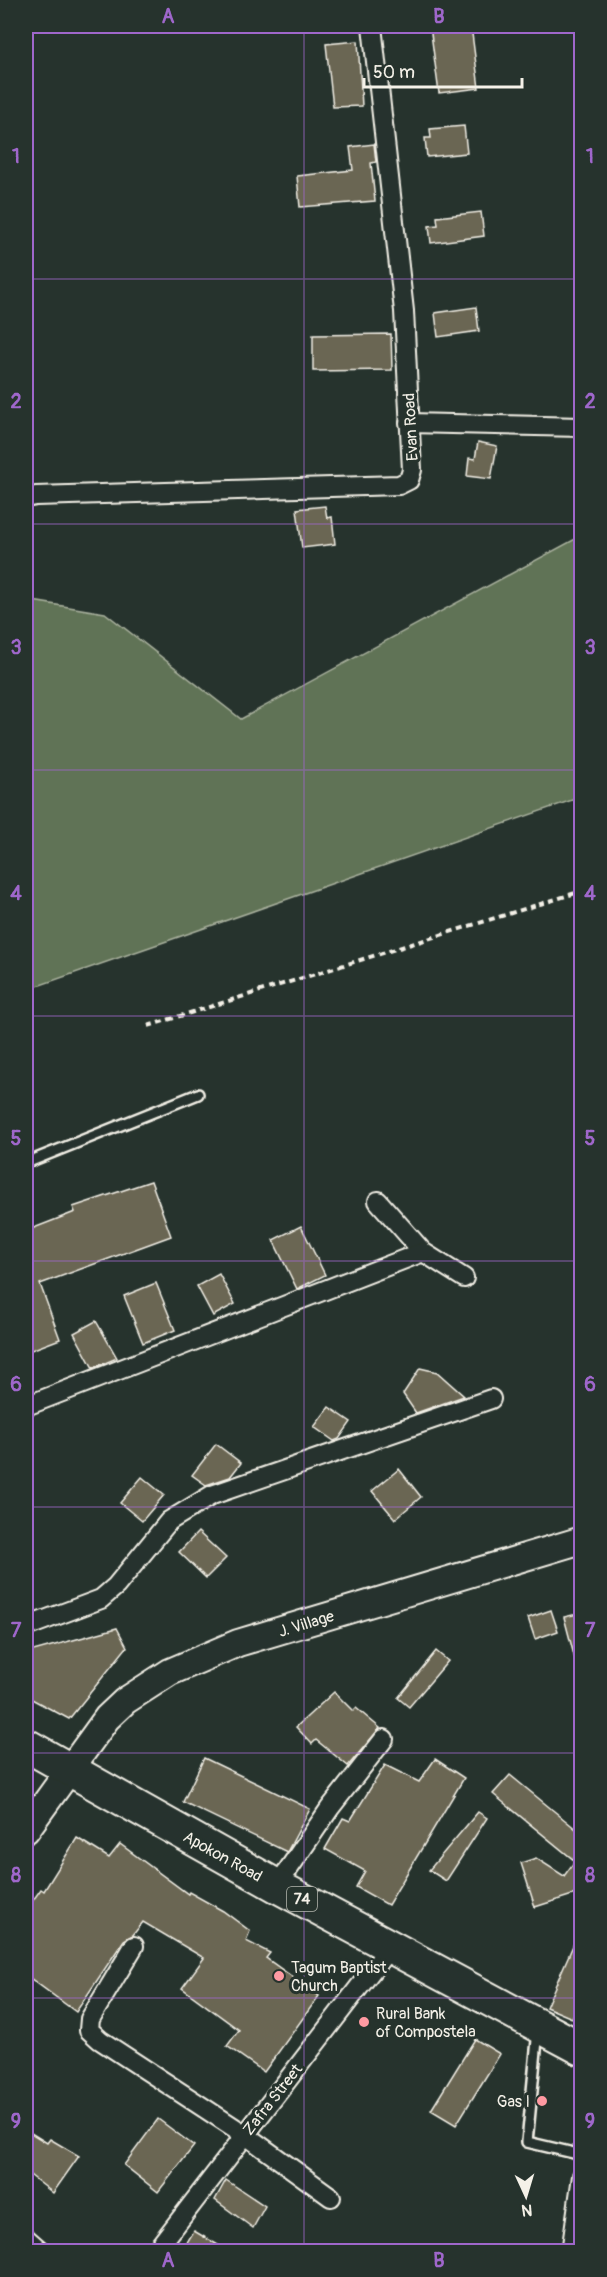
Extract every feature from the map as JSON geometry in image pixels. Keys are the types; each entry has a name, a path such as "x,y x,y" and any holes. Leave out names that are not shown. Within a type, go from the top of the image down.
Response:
{"highway":[{"name":"Apokon Road","path":"26,1745 277,1886 582,2049"}],"street":[{"name":"Evan Road","path":"26,498 399,485 405,483 411,476 404,311 372,26"},
{"path":"409,423 582,427"},
{"path":"378,1201 423,1252 464,1278"},
{"path":"26,1406 423,1252"},
{"path":"26,1627 101,1599 116,1586 169,1521 212,1495 491,1399"},
{"name":"J. Village","path":"26,1830 106,1718 125,1701 170,1672 203,1656 582,1540"},
{"path":"277,1886 330,1808 384,1739"},
{"path":"134,1946 90,2019 89,2030 100,2040 244,2134 331,2197"},
{"name":"Zafra Street","path":"155,2252 390,1947"},
{"path":"571,2252 582,2176"},
{"path":"26,2238 42,2252"}],"lane":[{"path":"26,1163 198,1094"},
{"path":"539,2026 526,2142 582,2155"}],"path":[{"path":"148,1026 582,891"}],"green space":[{"path":"581,536 581,797 26,990 26,600 105,613 241,719"}],"building":[{"path":"430,26 471,26 479,88 439,93"},
{"path":"358,41 362,106 333,107 326,44"},
{"path":"464,126 467,153 427,157 425,138 431,138 430,129"},
{"path":"374,144 376,162 371,163 375,201 300,207 297,176 353,170 350,147"},
{"path":"481,212 484,236 431,243 429,226 438,225 437,217"},
{"path":"476,307 479,331 438,337 435,313"},
{"path":"391,334 392,370 313,371 313,335"},
{"path":"478,442 497,446 491,479 467,476 469,458 475,459"},
{"path":"325,506 327,518 332,517 335,544 302,548 297,509"},
{"path":"151,1181 171,1236 40,1284 60,1339 26,1352 26,1231 75,1212 73,1207"},
{"path":"301,1226 325,1275 297,1289 273,1240"},
{"path":"219,1274 235,1304 213,1316 197,1286"},
{"path":"156,1283 175,1330 143,1343 124,1296"},
{"path":"96,1321 117,1358 93,1368 74,1333"},
{"path":"420,1368 437,1372 464,1396 416,1413 403,1394"},
{"path":"329,1407 351,1422 339,1439 334,1441 314,1427"},
{"path":"216,1444 241,1463 230,1477 206,1485 192,1475"},
{"path":"399,1469 421,1497 395,1519 372,1491"},
{"path":"142,1477 164,1495 142,1521 120,1503"},
{"path":"198,1532 226,1558 206,1578 179,1552"},
{"path":"551,1610 558,1631 535,1639 528,1618"},
{"path":"582,1613 582,1663 576,1663 564,1617"},
{"path":"117,1628 127,1647 69,1719 26,1696 26,1653"},
{"path":"436,1651 448,1661 409,1707 398,1698"},
{"path":"334,1692 353,1711 356,1708 380,1728 348,1766 316,1740 312,1744 296,1727"},
{"path":"204,1758 310,1809 287,1852 183,1802"},
{"path":"435,1759 464,1778 388,1905 356,1887 365,1871 325,1849 343,1818 350,1821 385,1765 419,1782"},
{"path":"510,1775 582,1834 582,1892 535,1907 521,1863 536,1858 564,1876 575,1861 493,1794"},
{"path":"478,1812 487,1818 446,1881 429,1870"},
{"path":"77,1838 109,1858 120,1844 188,1894 189,1892 223,1911 250,1931 246,1941 270,1953 266,1958 319,1996 264,2072 227,2046 239,2030 182,1988 204,1958 143,1922 133,1935 124,1940 76,2012 26,1975 26,1910 41,1889 44,1891"},
{"path":"582,1925 582,1996 572,2018 546,2007"},
{"path":"475,2039 500,2054 456,2125 431,2110"},
{"path":"158,2119 194,2146 158,2192 124,2165"},
{"path":"26,2130 47,2143 50,2139 79,2156 53,2193 26,2172"},
{"path":"226,2180 265,2206 253,2228 215,2200"},
{"path":"194,2231 230,2252 181,2252"}],"place":[{"name":"Tagum Baptist Church","path":"279,1976"},
{"name":"Rural Bank of Compostela","path":"364,2022"},
{"name":"Gas I","path":"542,2101"}]}
